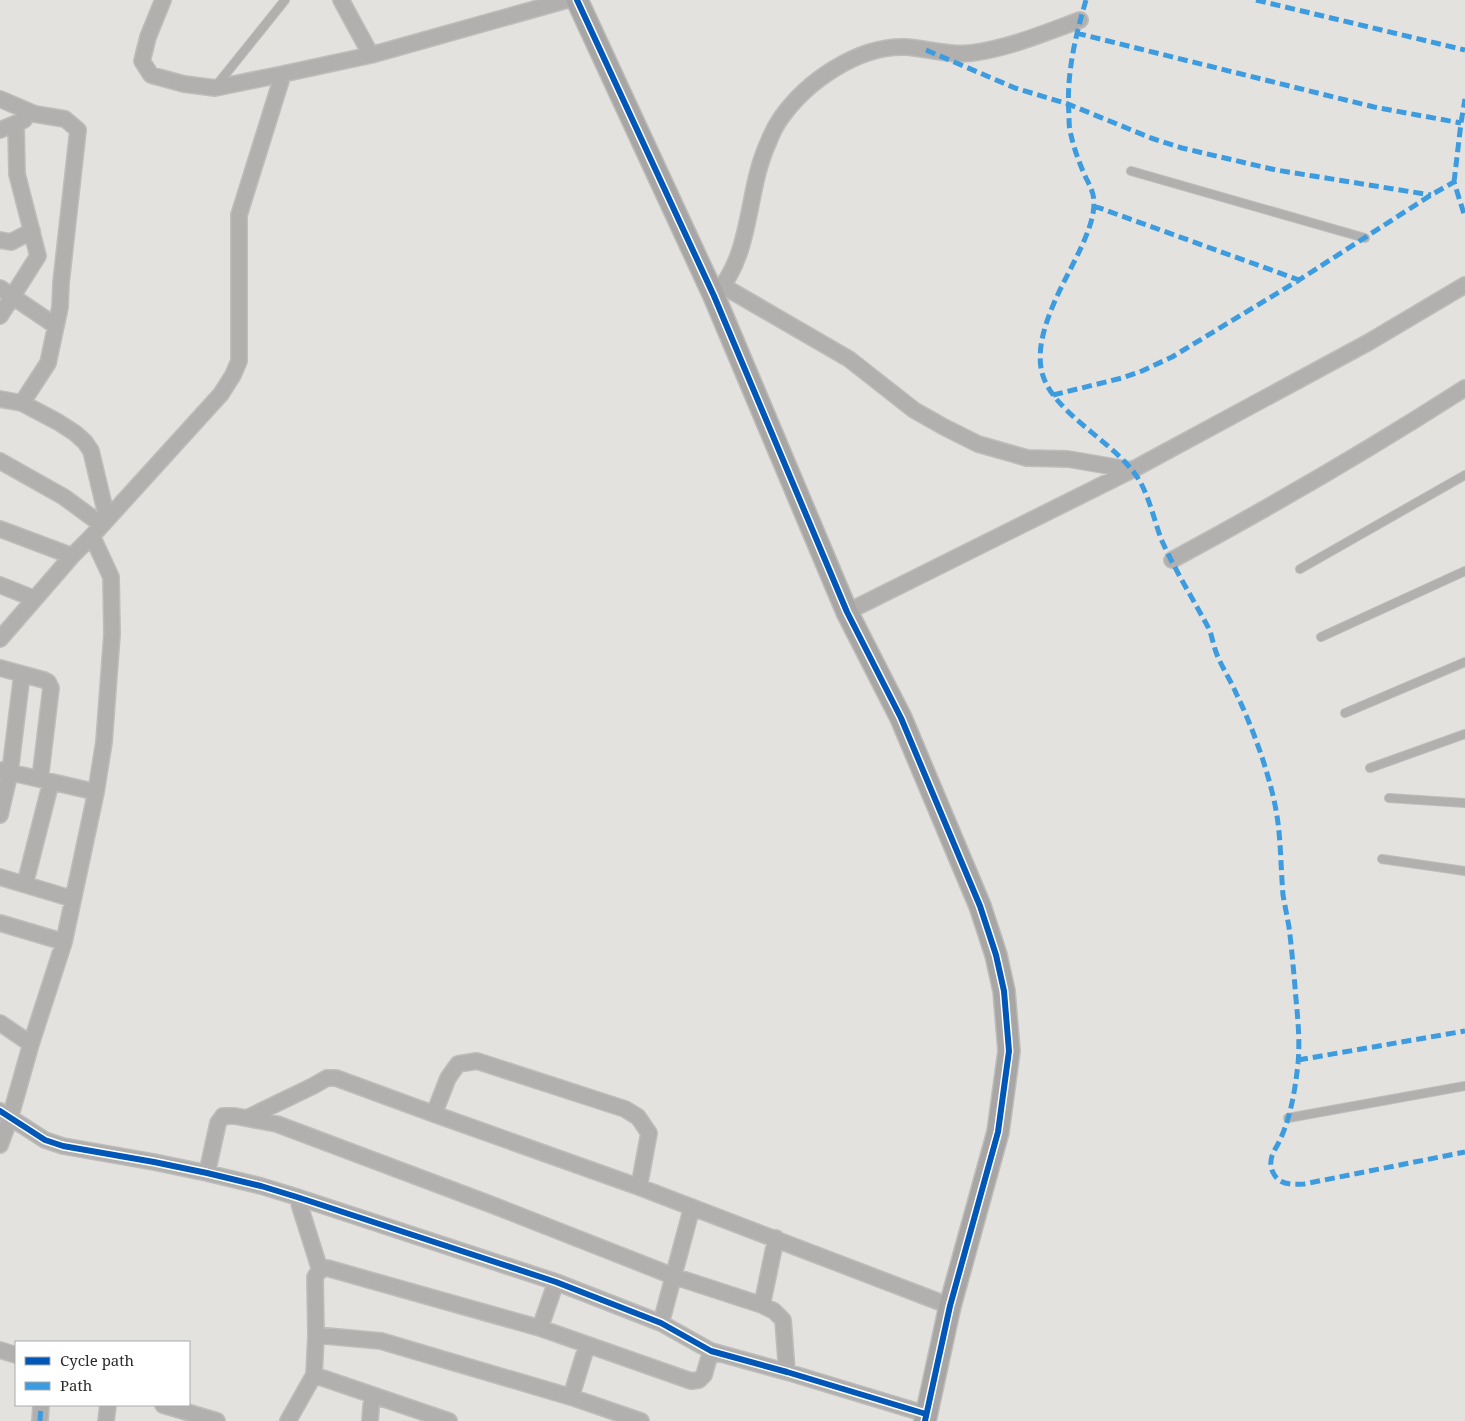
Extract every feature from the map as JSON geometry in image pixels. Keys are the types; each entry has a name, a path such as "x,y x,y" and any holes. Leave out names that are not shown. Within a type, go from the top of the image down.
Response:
{"street":[{"path":"163,0 148,37 142,60 151,75 184,84 215,88 371,55 567,0"},
{"path":"341,0 371,55"},
{"path":"5,1114 45,1140 62,1146 207,1173 262,1186 556,1282 661,1323 711,1351 787,1372 926,1418 950,1306 998,1132 1009,1051 1004,991 996,955 980,906 901,718 848,612 719,291 577,0"},
{"path":"719,291 739,255 751,206 754,183 767,144 780,119 795,99 818,79 848,61 875,51 890,48 906,48 970,53 1025,39 1080,20"},
{"path":"0,639 72,556 221,394 233,376 239,360 239,215 283,74"},
{"path":"0,99 35,114 65,119 78,130 60,307 48,363 22,403"},
{"path":"0,130 16,125 35,114"},
{"path":"0,316 38,256 17,174 16,125"},
{"path":"0,240 11,242 32,231"},
{"path":"38,256 64,255"},
{"path":"848,612 1132,470 1369,342 1465,285"},
{"path":"0,288 56,326"},
{"path":"719,291 849,359 914,410 978,444 1027,458 1068,459 1132,470"},
{"path":"1172,560 1245,521 1366,450 1465,388"},
{"path":"0,399 22,403 58,422 74,432 92,451 100,526 112,577 112,634 104,742 96,792 64,942 31,1044 5,1114 0,1145"},
{"path":"0,461 64,497 100,526"},
{"path":"0,529 72,556"},
{"path":"0,585 35,599"},
{"path":"0,668 44,680 48,682 51,688 46,780 24,884"},
{"path":"0,815 5,771 22,674"},
{"path":"5,771 96,792"},
{"path":"0,877 73,899"},
{"path":"0,923 64,942"},
{"path":"0,1023 31,1044"},
{"path":"434,1114 448,1078 458,1064 477,1060 625,1109 638,1117 649,1134 639,1187"},
{"path":"247,1118 327,1078 336,1078 639,1187 950,1306"},
{"path":"207,1173 220,1118 223,1116 235,1116 277,1124 495,1206 673,1276 762,1305 774,1311 783,1320 787,1372"},
{"path":"298,1197 320,1270"},
{"path":"661,1323 692,1207"},
{"path":"762,1305 776,1238"},
{"path":"288,1421 314,1374 316,1335 315,1277 320,1270 327,1268 540,1328 691,1381 699,1380 704,1376 711,1351"},
{"path":"540,1328 556,1282"},
{"path":"316,1335 381,1341 571,1397 641,1421"},
{"path":"571,1397 587,1345"},
{"path":"0,1350 15,1356"},
{"path":"314,1374 449,1421"},
{"path":"370,1421 372,1395"},
{"path":"40,1421 42,1406"},
{"path":"106,1421 108,1406"},
{"path":"166,1406 199,1419 216,1421"}],"lane":[{"path":"215,88 285,0"},
{"path":"1131,171 1365,238"},
{"path":"1300,569 1465,475"},
{"path":"1321,637 1465,571"},
{"path":"1346,713 1465,662"},
{"path":"1370,768 1465,734"},
{"path":"1389,798 1465,803"},
{"path":"1382,859 1465,871"},
{"path":"1288,1118 1465,1086"}],"marked path":[{"path":"1086,0 1075,43 1070,71 1068,100 1070,133 1075,151 1093,193 1094,209 1079,252 1058,293 1046,324 1040,354 1041,368 1046,384 1056,399 1069,413 1129,466 1139,480 1146,494 1162,541 1209,630 1218,657 1249,723 1272,791 1280,841 1283,895 1289,927 1299,1039 1298,1064 1292,1103 1284,1131 1271,1158 1272,1170 1277,1179 1285,1183 1304,1184 1465,1152"},
{"path":"1256,0 1465,50"},
{"path":"1076,33 1374,107 1461,123"},
{"path":"926,50 1015,88 1068,104 1151,138 1182,148 1276,170 1431,195"},
{"path":"1454,182 1465,99"},
{"path":"1053,395 1122,378 1172,357 1299,280 1454,182 1465,217"},
{"path":"1094,206 1299,280"},
{"path":"1298,1060 1465,1031"},
{"path":"40,1421 41,1406"}],"cycle path":[{"path":"577,0 714,296 847,612 901,718 980,906 996,955 1004,991 1009,1051 998,1132 950,1306 925,1421"},
{"path":"0,1111 45,1140 63,1146 207,1173 297,1197 556,1282 661,1323 711,1351 926,1414"}]}
